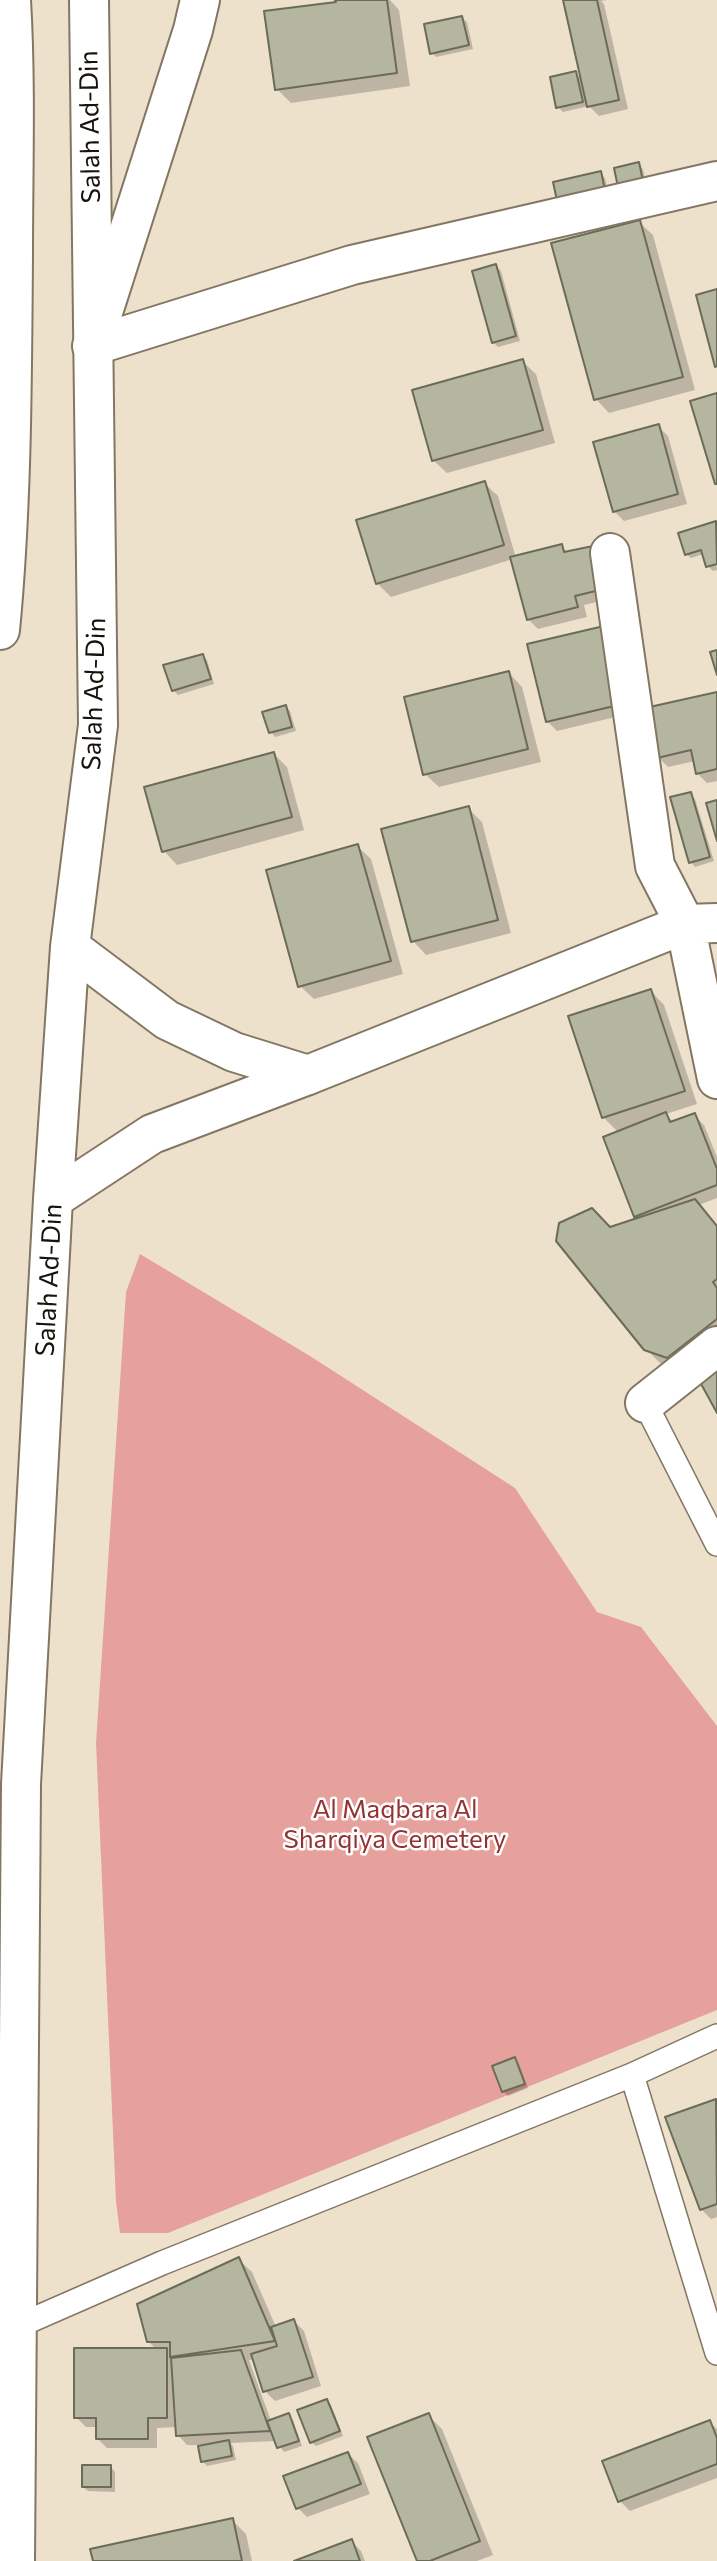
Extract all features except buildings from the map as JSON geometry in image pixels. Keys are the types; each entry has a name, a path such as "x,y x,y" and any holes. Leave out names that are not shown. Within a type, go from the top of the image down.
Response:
{"main road":[{"path":"0,630 5,577 13,310 14,50 11,0"},
{"name":"Salah Ad-Din","path":"15,2561 21,1784 53,1199 70,947 98,725 89,0"},
{"path":"92,346 193,30 200,0"},
{"path":"92,346 352,265 717,181"},
{"path":"610,553 655,866 701,923 717,1079"},
{"path":"53,1199 152,1134 701,923"},
{"path":"70,947 167,1020 234,1052 308,1076"},
{"path":"645,1403 717,1346"}],"lane":[{"path":"645,1403 717,1544"},
{"path":"18,2326 162,2263 632,2075 717,2036"},
{"path":"632,2075 717,2353"}],"green space":[{"name":"Al Maqbara Al Sharqiya Cemetery","path":"140,1254 310,1356 515,1488 597,1612 641,1627 717,1726 717,2010 168,2233 120,2233 116,2201 96,1743 126,1292"}]}
